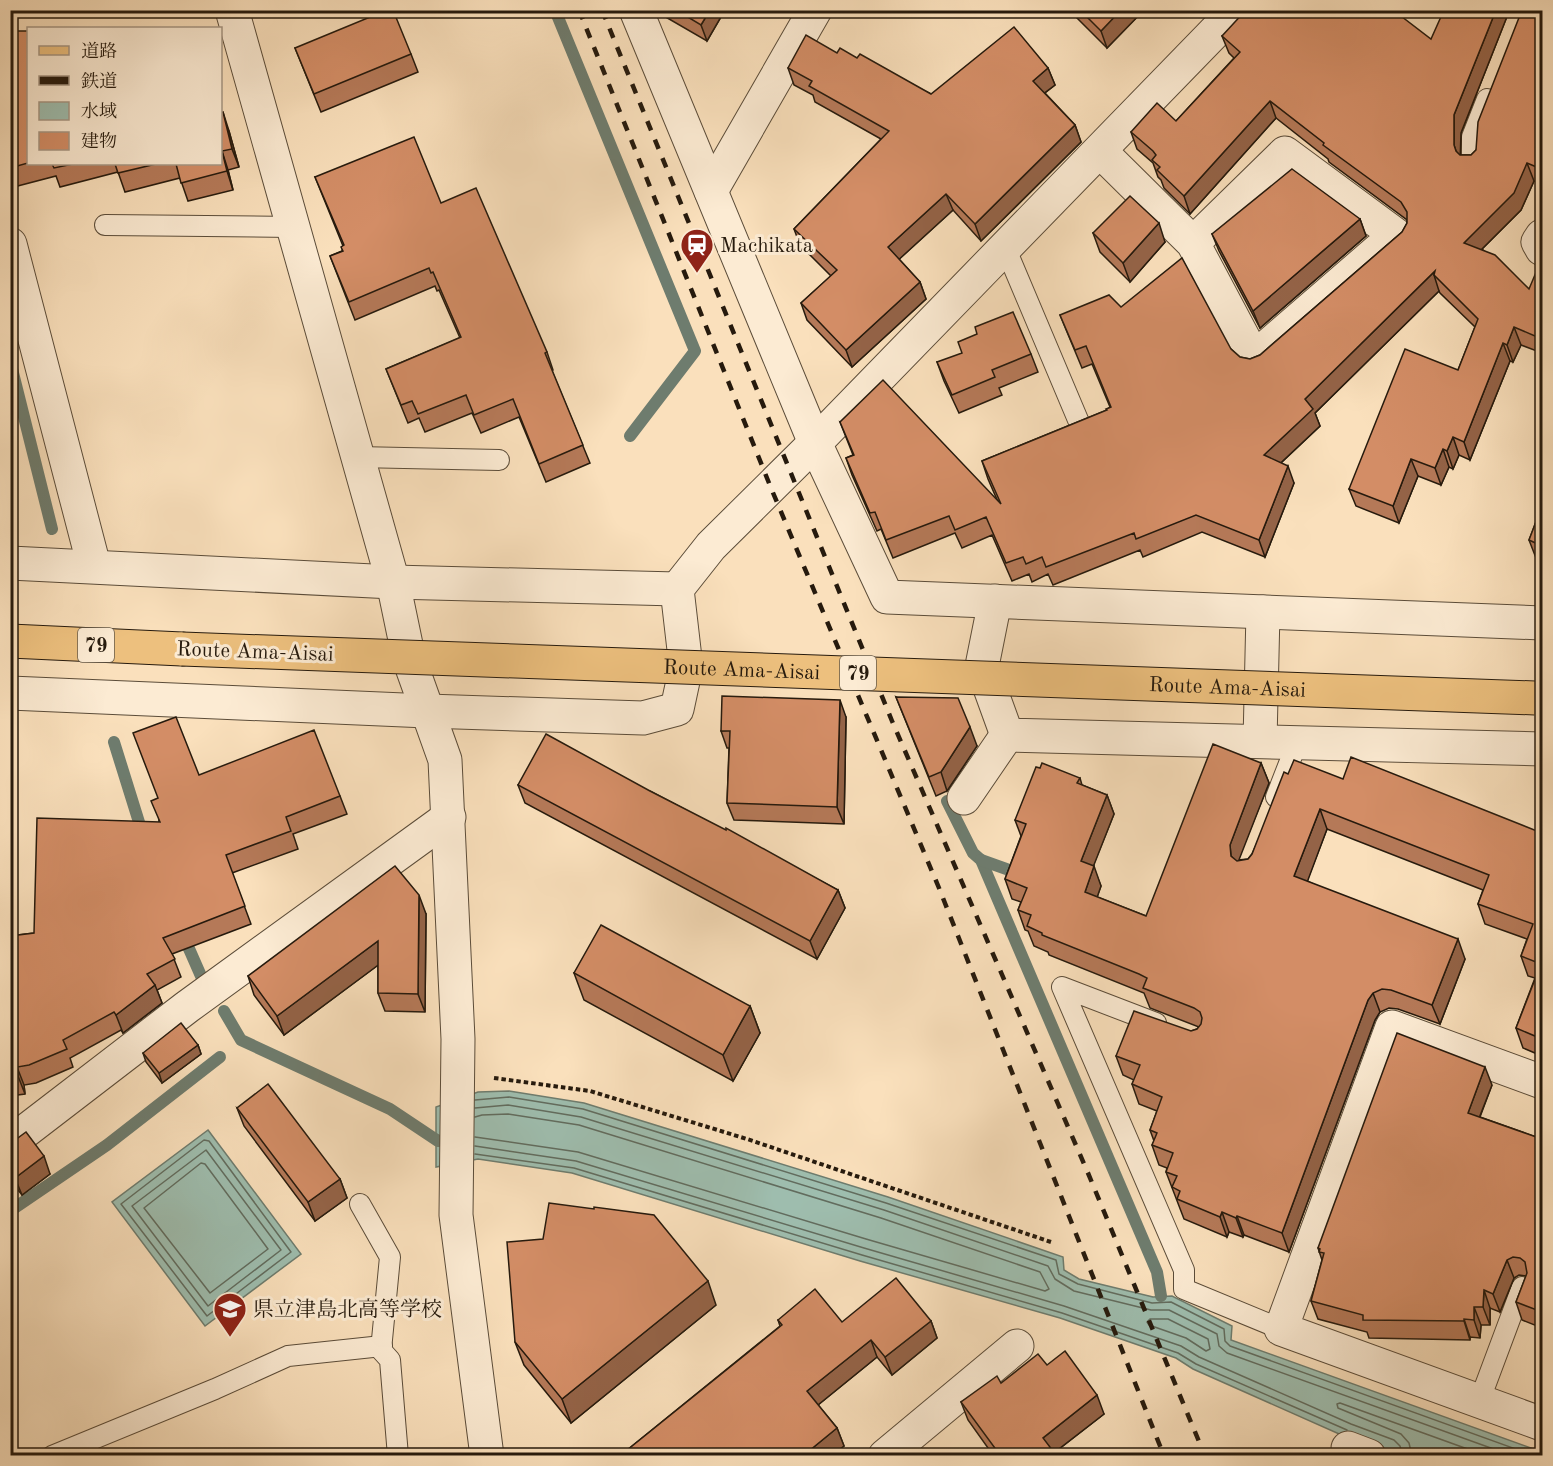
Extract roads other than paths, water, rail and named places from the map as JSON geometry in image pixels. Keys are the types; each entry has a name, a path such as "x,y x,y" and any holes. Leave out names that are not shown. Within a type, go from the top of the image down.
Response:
{"main road":[{"name":"Route Ama-Aisai","path":"10,641 1538,698"}],"street":[{"path":"214,10 232,11 393,582 409,659 445,760 458,1039 456,1215 487,1455"},
{"path":"636,10 815,442 886,597 1542,623"},
{"path":"711,191 815,10"},
{"path":"10,693 643,718 677,709 686,667 677,589 711,546 1236,10"},
{"path":"1100,151 1193,243 1254,358 1396,235 1285,153 1193,243"},
{"path":"1542,236 1538,242 1542,249"},
{"path":"10,244 94,566"},
{"path":"10,563 393,582 677,589"},
{"path":"995,601 982,666 1007,735"},
{"path":"1260,741 1263,612"},
{"path":"1007,735 1542,749"},
{"path":"964,798 1007,735"},
{"path":"10,1143 187,1007 449,817"},
{"path":"1542,1082 1392,1027 1281,1329 1542,1425"},
{"path":"885,1455 1017,1346"}],"lane":[{"path":"1472,162 1472,137 1493,84"},
{"path":"105,225 293,227"},
{"path":"1005,247 1081,427"},
{"path":"357,457 499,460"},
{"path":"1268,816 1296,743"},
{"path":"1176,1031 1062,987 1184,1270 1184,1289 1281,1329"},
{"path":"360,1204 390,1257 381,1350 390,1360 398,1455"},
{"path":"1479,1402 1522,1287"},
{"path":"52,1455 215,1389 288,1356 382,1346"}],"water":[{"path":"509,1091 584,1103 888,1197 1063,1257 1064,1270 1079,1279 1153,1297 1172,1296 1232,1326 1231,1340 1542,1452 1542,1455 1396,1455 1346,1437 1193,1369 1176,1358 1060,1318 860,1261 572,1173 478,1159 436,1167 436,1107 478,1092"},
{"path":"208,1130 301,1254 205,1326 112,1202"}],"waterway":[{"path":"555,10 695,351 630,436"},
{"path":"10,361 52,529"},
{"path":"114,742 143,835"},
{"path":"947,801 973,853 981,860 1157,1272 1161,1296"},
{"path":"981,860 1023,875"},
{"path":"183,935 201,976"},
{"path":"224,1011 241,1040 390,1109 438,1141 451,1140"},
{"path":"10,1211 107,1145 220,1057"}],"railway":[{"path":"579,10 771,488 939,888 1164,1456"},
{"path":"602,10 892,721 1088,1173 1205,1456"}],"place":[{"name":"Machikata","path":"697,274"},
{"name":"県立津島北高等学校","path":"230,1338"}]}
